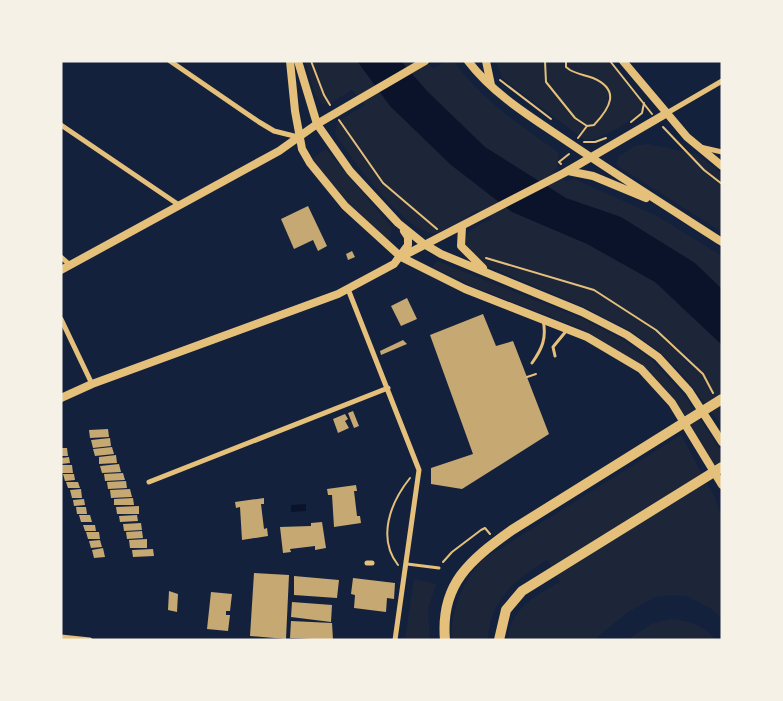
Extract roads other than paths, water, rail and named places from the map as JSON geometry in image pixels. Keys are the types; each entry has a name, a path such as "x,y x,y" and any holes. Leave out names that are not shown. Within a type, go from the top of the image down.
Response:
{"highway":[{"path":"444,640 447,603 455,582 473,560 512,530 719,400"},
{"path":"499,640 506,610 522,591 722,467"}],"main road":[{"path":"290,61 298,137 310,163 345,206 401,257 465,289 587,337 641,369 672,402 722,485"},
{"path":"298,61 317,124 350,171 398,224 409,241 401,257"},
{"path":"61,270 279,151 317,124 425,61"},
{"path":"468,61 510,103 591,158 722,242"},
{"path":"486,61 492,87"},
{"path":"623,61 698,146 722,166"},
{"path":"61,398 92,384 348,289 387,269 401,257 442,234 466,225 566,172 667,113"},
{"path":"566,172 593,176 662,204"},
{"path":"398,224 424,244 494,276 582,312 627,335 658,357 689,391 722,442"},
{"path":"466,225 460,235 461,246 471,259 494,276"}],"street":[{"path":"170,61 274,131 298,137"},
{"path":"667,113 722,82"},
{"path":"61,125 179,205"},
{"path":"698,146 722,152"},
{"path":"61,257 70,265"},
{"path":"348,289 419,470 395,640"},
{"path":"61,318 92,384"},
{"path":"149,482 388,388"},
{"path":"62,638 90,640"}],"lane":[{"path":"532,363 541,350 544,340 543,320"},
{"path":"555,356 553,347 568,329"},
{"path":"407,564 439,568"}]}
